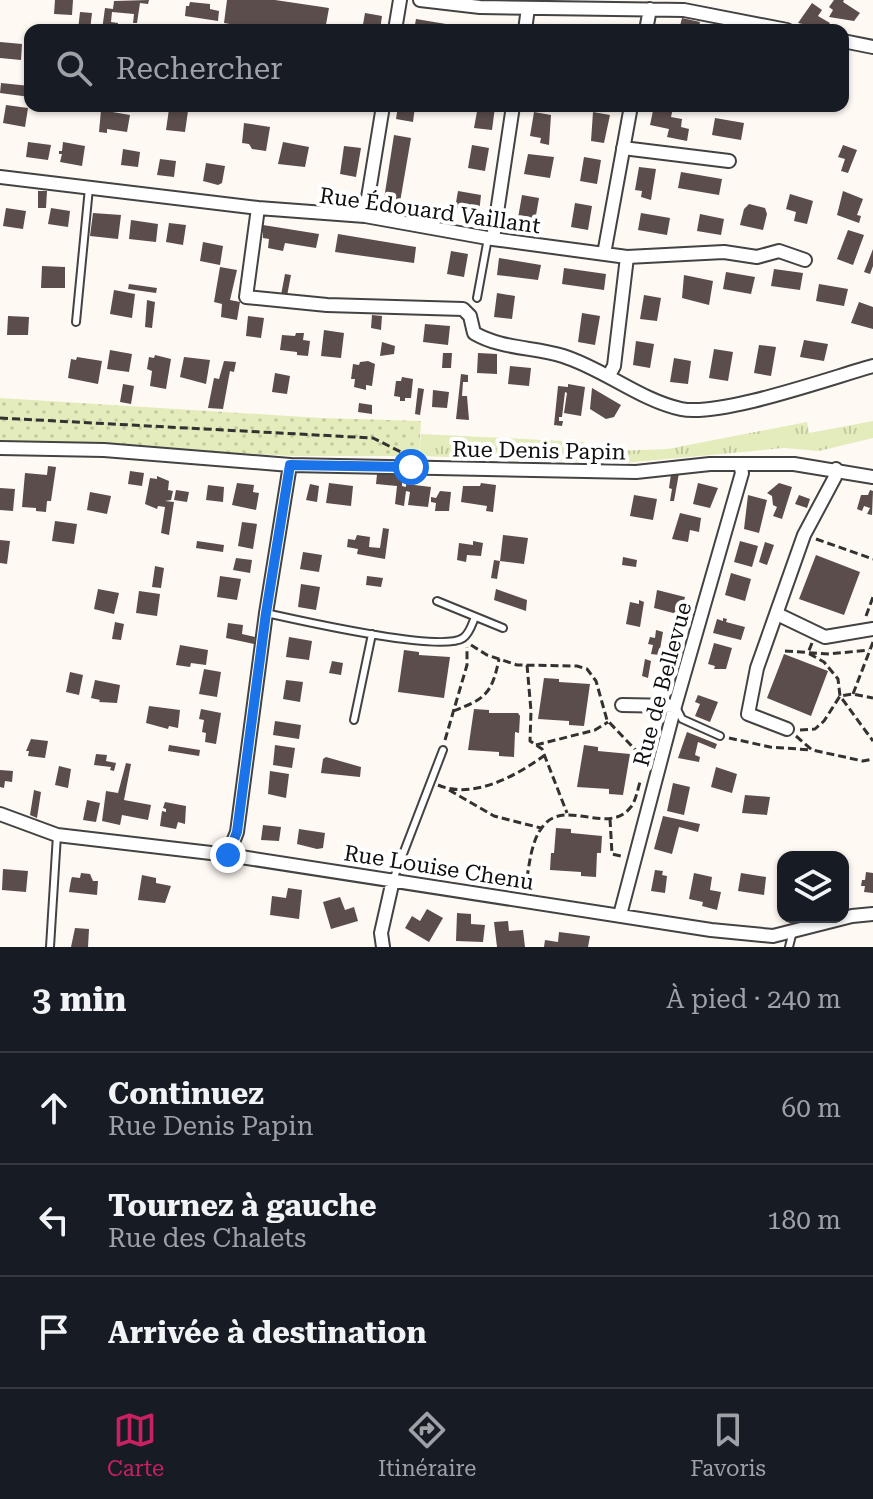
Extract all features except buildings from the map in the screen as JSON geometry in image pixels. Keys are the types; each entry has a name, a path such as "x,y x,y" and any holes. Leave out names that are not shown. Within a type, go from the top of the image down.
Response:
{"street":[{"path":"396,24 400,0"},
{"path":"420,0 480,7 684,10 756,24"},
{"path":"526,24 528,8"},
{"path":"647,24 650,9"},
{"path":"849,42 873,47"},
{"path":"365,216 382,112"},
{"path":"490,239 512,112"},
{"path":"604,254 630,112"},
{"path":"623,148 729,161"},
{"name":"Rue Édouard Vaillant","path":"0,177 258,208 365,216 490,239 627,257 724,252 757,257 779,251 805,260"},
{"path":"258,208 246,297 327,305 463,309 470,316 474,333 487,341 563,355 660,402 683,409 705,410 732,405 873,366"},
{"path":"609,375 614,366 627,257"},
{"name":"Rue Denis Papin","path":"0,448 104,450 290,465 636,472 710,464 794,464 873,477"},
{"name":"Rue de Bellevue","path":"620,915 675,706 742,473 740,464"},
{"path":"228,855 237,832 266,613 290,465"},
{"path":"787,729 748,714 757,668 804,535 835,477 836,469"},
{"path":"777,614 825,637 867,630"},
{"path":"622,705 675,706"},
{"name":"Rue Louise Chenu","path":"0,814 57,835 228,855 773,936 852,916 873,914"},
{"path":"383,947 381,933 393,880"}],"lane":[{"path":"76,322 89,188"},
{"path":"477,298 490,239"},
{"path":"437,601 503,628"},
{"path":"266,613 372,634 445,642 461,639 470,630 475,617"},
{"path":"354,720 372,634"},
{"path":"675,706 682,719 720,736"},
{"path":"393,880 443,750"},
{"path":"50,947 57,835"},
{"path":"789,947 793,931"}],"path":[{"path":"0,418 373,438 407,455 412,461 411,467"},
{"path":"804,535 873,559"},
{"path":"867,630 873,597"},
{"path":"808,653 816,632"},
{"path":"853,694 873,642"},
{"path":"443,750 467,665 468,643 517,665 577,666 587,669 596,681 608,722 647,762"},
{"path":"785,651 829,654 869,650"},
{"path":"808,653 824,662 838,679 840,696 873,741"},
{"path":"453,711 485,696 495,681 499,659"},
{"path":"527,665 530,741 542,749 567,815"},
{"path":"787,729 815,729 840,696 853,694 873,698"},
{"path":"536,745 595,730 608,722"},
{"path":"787,729 812,750"},
{"path":"720,736 863,761 873,759"},
{"path":"449,790 466,790 500,782 545,755"},
{"path":"523,901 541,828 553,816 610,819 631,808 643,774"},
{"path":"430,782 494,816 541,828"},
{"path":"610,819 612,854 636,858"}],"green space":[{"path":"0,398 321,418 421,421 419,456 293,456 0,441"},
{"path":"873,421 873,438 819,451 784,448 624,463 419,456 421,434 584,442 585,452 668,449 807,422 809,433"}],"route":[{"path":"228,855 237,832 266,613 290,465 411,467"}]}
